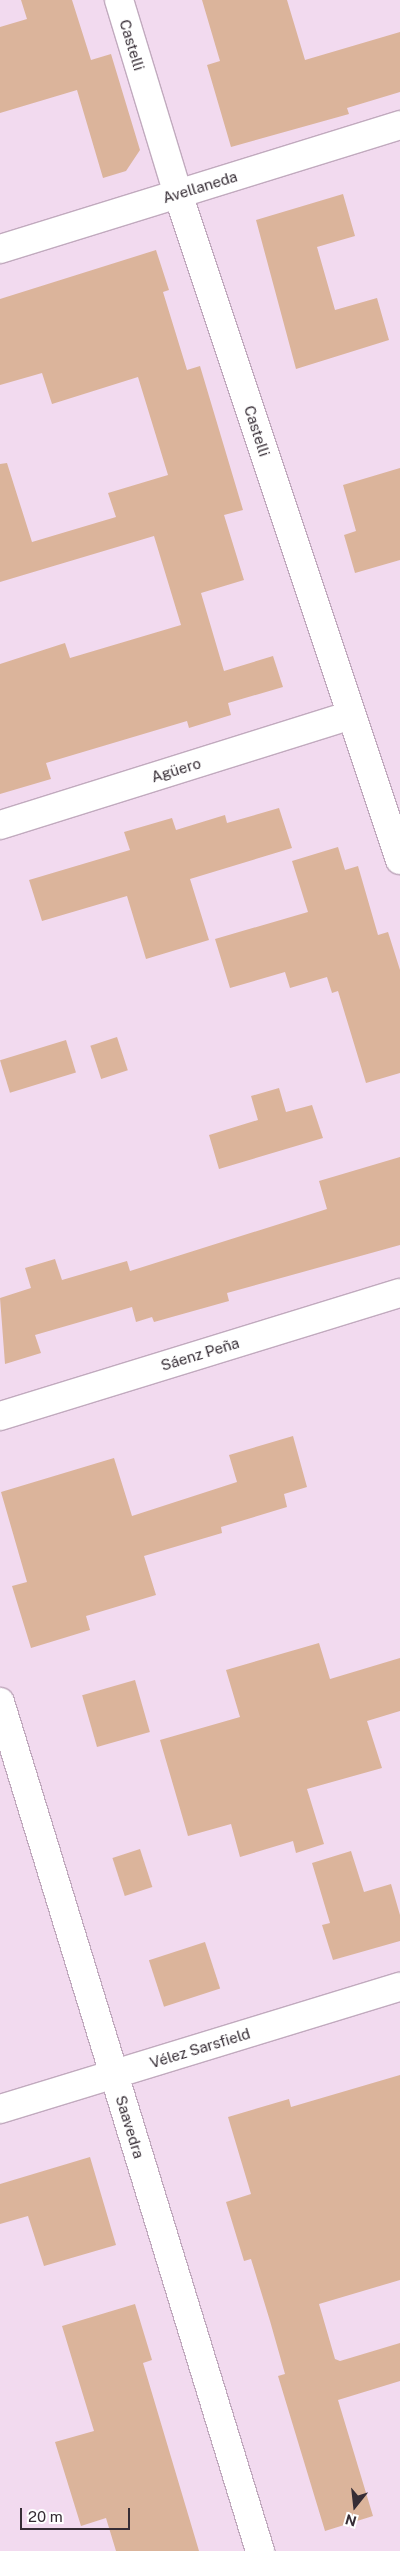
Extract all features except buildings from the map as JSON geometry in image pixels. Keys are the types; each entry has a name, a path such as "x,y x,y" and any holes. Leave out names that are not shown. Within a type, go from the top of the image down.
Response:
{"street":[{"name":"Castelli","path":"119,0 178,194 351,715 389,787 400,860"},
{"name":"Avellaneda","path":"0,249 400,125"},
{"name":"Agüero","path":"0,825 351,715"},
{"name":"Sáenz Peña","path":"0,1416 400,1293"},
{"name":"Saavedra","path":"0,1702 260,2551"},
{"name":"Vélez Sarsfield","path":"0,2109 400,1987"}]}
